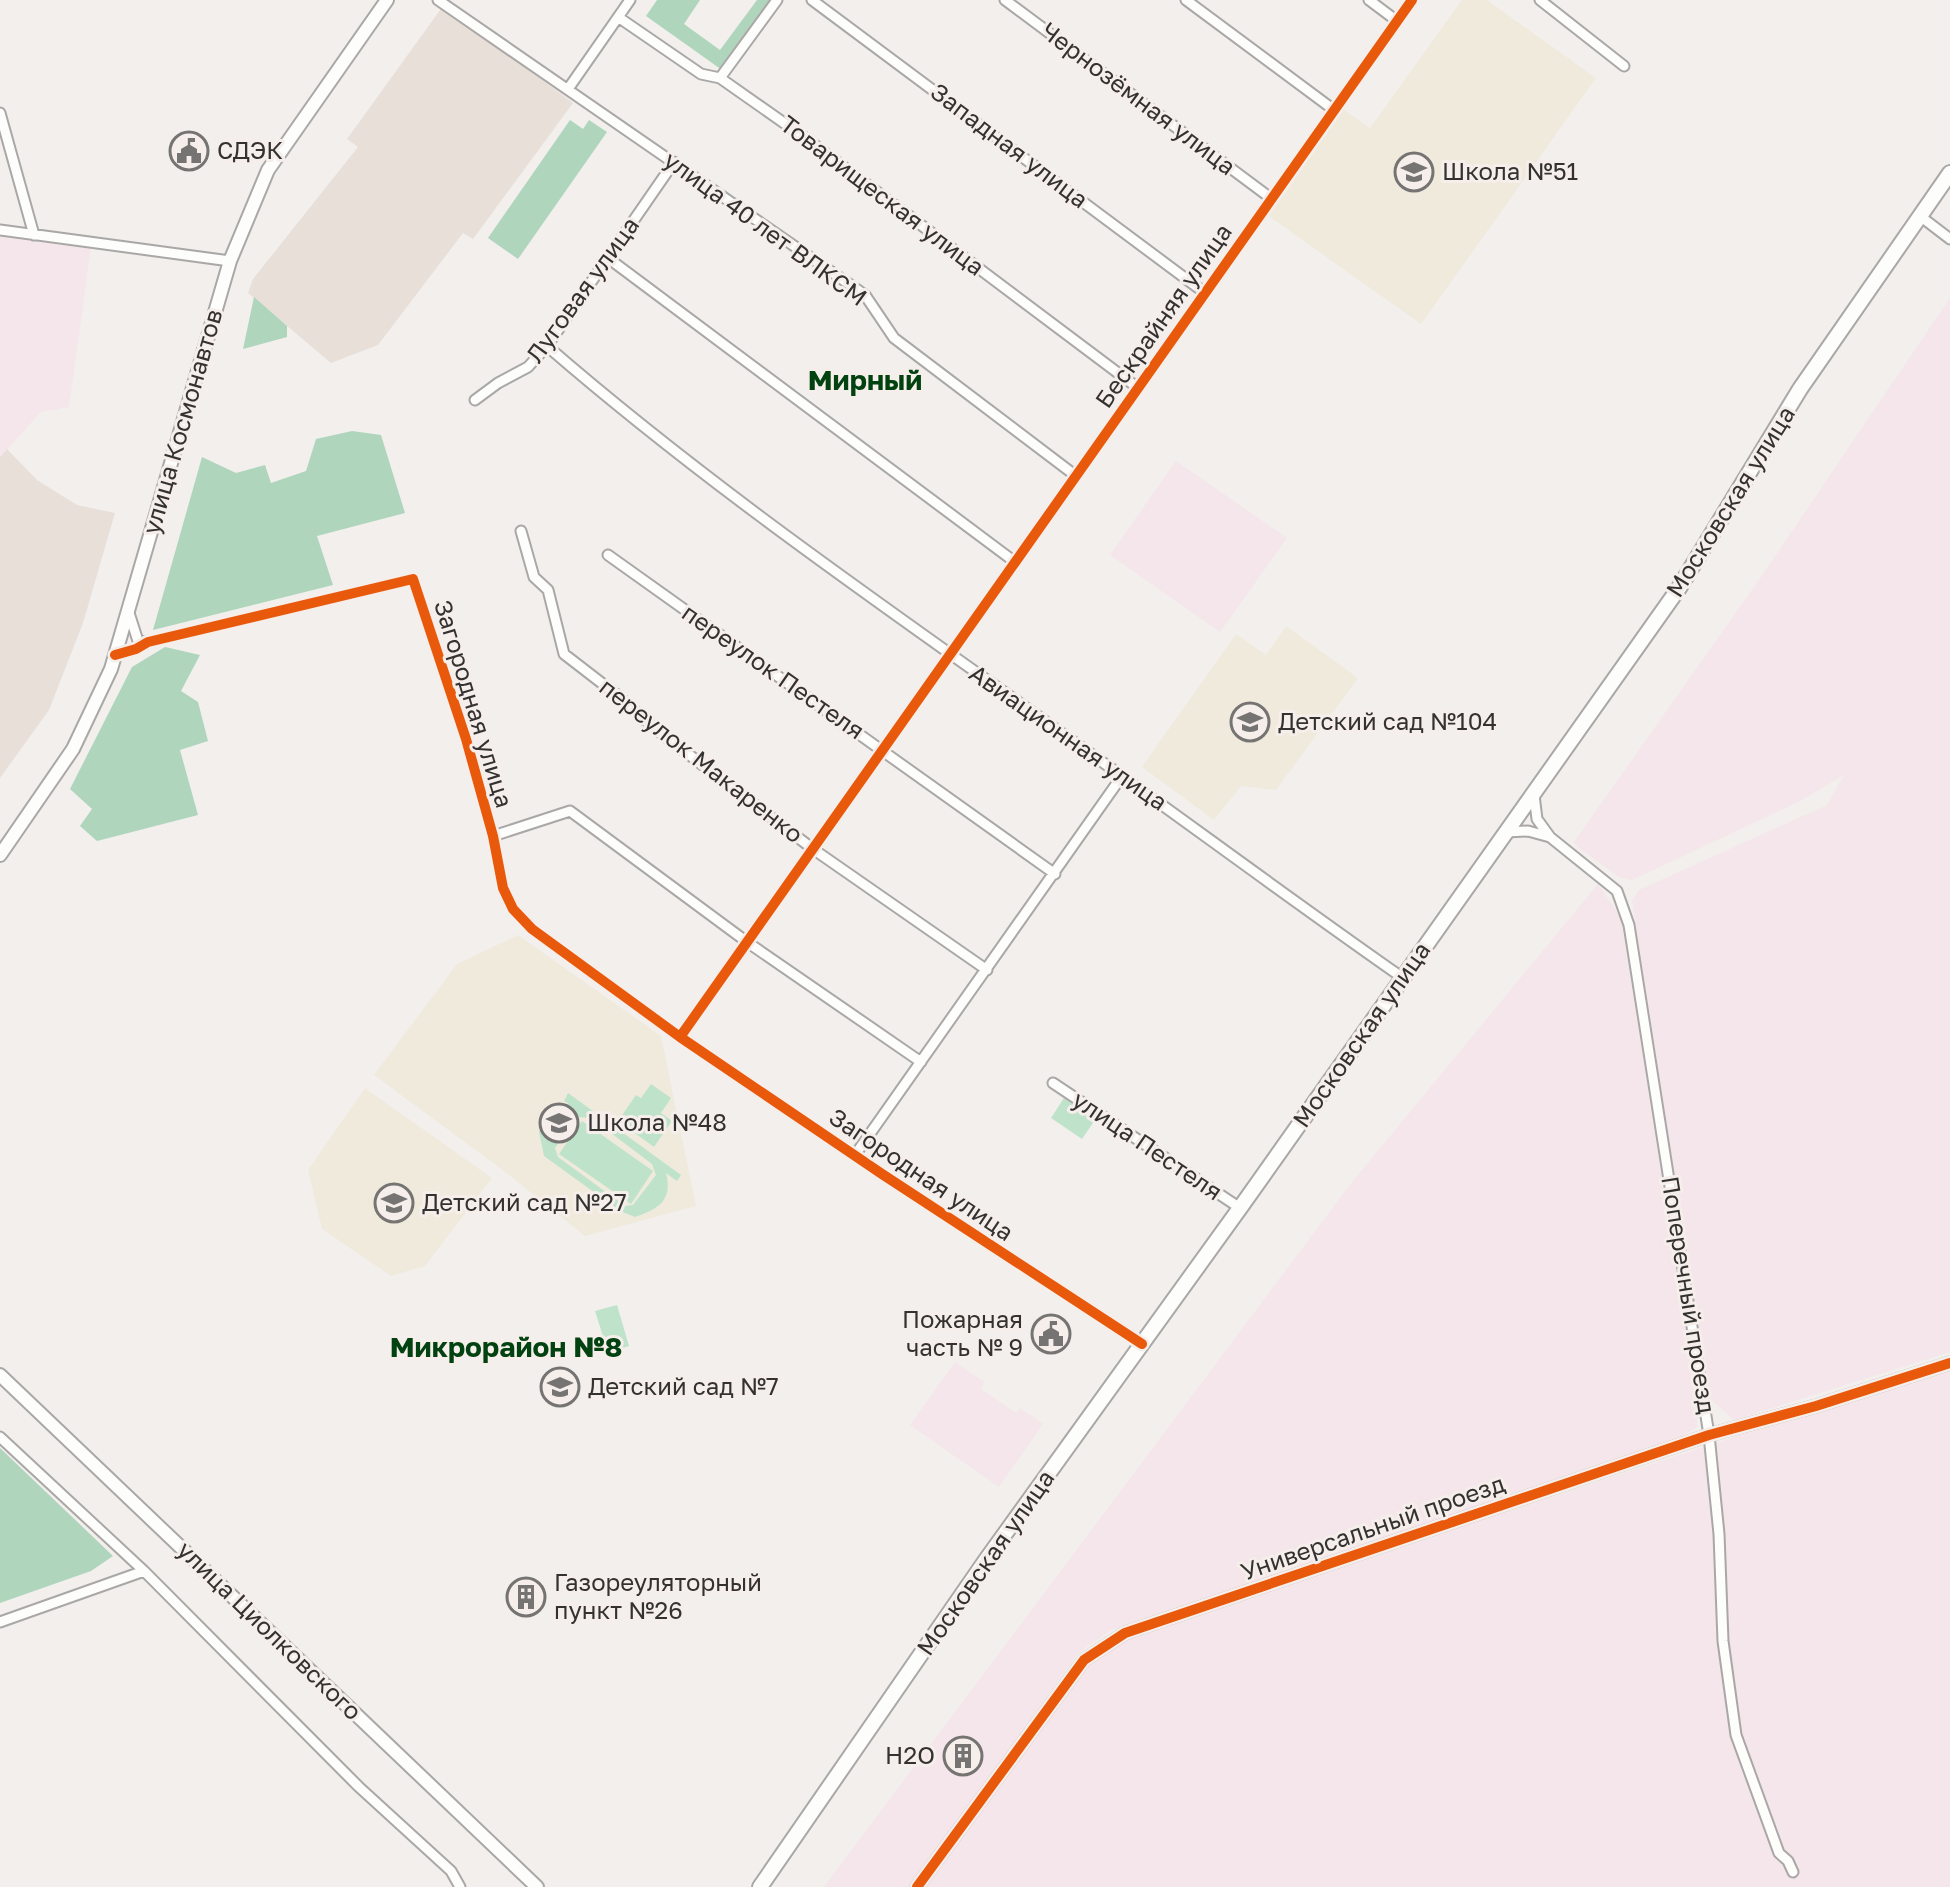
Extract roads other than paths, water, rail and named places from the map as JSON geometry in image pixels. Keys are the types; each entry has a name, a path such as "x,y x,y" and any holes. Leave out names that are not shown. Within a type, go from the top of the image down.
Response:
{"main road":[{"name":"улица Космонавтов","path":"0,855 73,749 115,655 230,261 268,170 387,0"},
{"name":"Московская улица","path":"760,1887 986,1560 1240,1208 1679,588 1800,389 1950,173"},
{"name":"улица Циолковского","path":"0,1375 537,1887"}],"street":[{"name":"улица 40 лет ВЛКСМ","path":"438,0 865,295 894,338 1076,476"},
{"path":"568,89 630,0"},
{"path":"720,78 777,0"},
{"name":"Западная улица","path":"812,0 1205,293"},
{"name":"Чернозёмная улица","path":"1005,0 1272,199"},
{"path":"1186,0 1334,110"},
{"path":"1369,0 1397,21"},
{"name":"Бескрайняя улица","path":"680,1037 1412,0"},
{"path":"1540,0 1624,66"},
{"name":"Товарищеская улица","path":"618,17 701,74 720,78 804,137 1138,388"},
{"path":"0,113 34,235"},
{"name":"Луговая улица","path":"475,400 528,367 547,346 674,162"},
{"path":"1920,216 1950,239"},
{"path":"0,230 230,261"},
{"path":"608,258 1015,562"},
{"name":"Авиационная улица","path":"547,346 623,412 950,655 1403,978"},
{"name":"переулок Макаренко","path":"521,531 534,577 548,590 564,654 650,725 813,849 987,970"},
{"name":"переулок Пестеля","path":"608,555 1055,874"},
{"name":"Загородная улица","path":"115,655 148,642 413,579 466,739 493,836 503,888 513,909 532,929 680,1037 1142,1344"},
{"path":"129,613 138,641 148,642"},
{"path":"855,1155 1122,776"},
{"name":"Поперечный проезд","path":"1534,792 1537,819 1550,837 1617,891 1629,925 1709,1435 1719,1534 1723,1641 1736,1735 1779,1853 1788,1861 1793,1872"},
{"path":"493,836 570,811 747,942 921,1062"},
{"path":"1506,832 1528,831 1550,837"},
{"name":"улица Пестеля","path":"1053,1083 1240,1208"},
{"name":"Универсальный проезд","path":"917,1887 1084,1660 1125,1633 1709,1435 1816,1406 1950,1363"},
{"path":"0,1437 144,1571 359,1787 451,1871 460,1887"},
{"path":"0,1622 144,1571"}],"place":[{"name":"СДЭК","path":"189,151"},
{"name":"Школа №51","path":"1414,172"},
{"name":"Детский сад №104","path":"1250,722"},
{"name":"Школа №48","path":"559,1123"},
{"name":"Детский сад №27","path":"394,1203"},
{"name":"Пожарная часть № 9","path":"1051,1334"},
{"name":"Детский сад №7","path":"560,1387"},
{"name":"Газореуляторный пункт №26","path":"526,1597"},
{"name":"Н2О","path":"963,1756"}],"district":[{"name":"Мирный","path":"865,380"},
{"name":"Микрорайон №8","path":"506,1347"}]}
